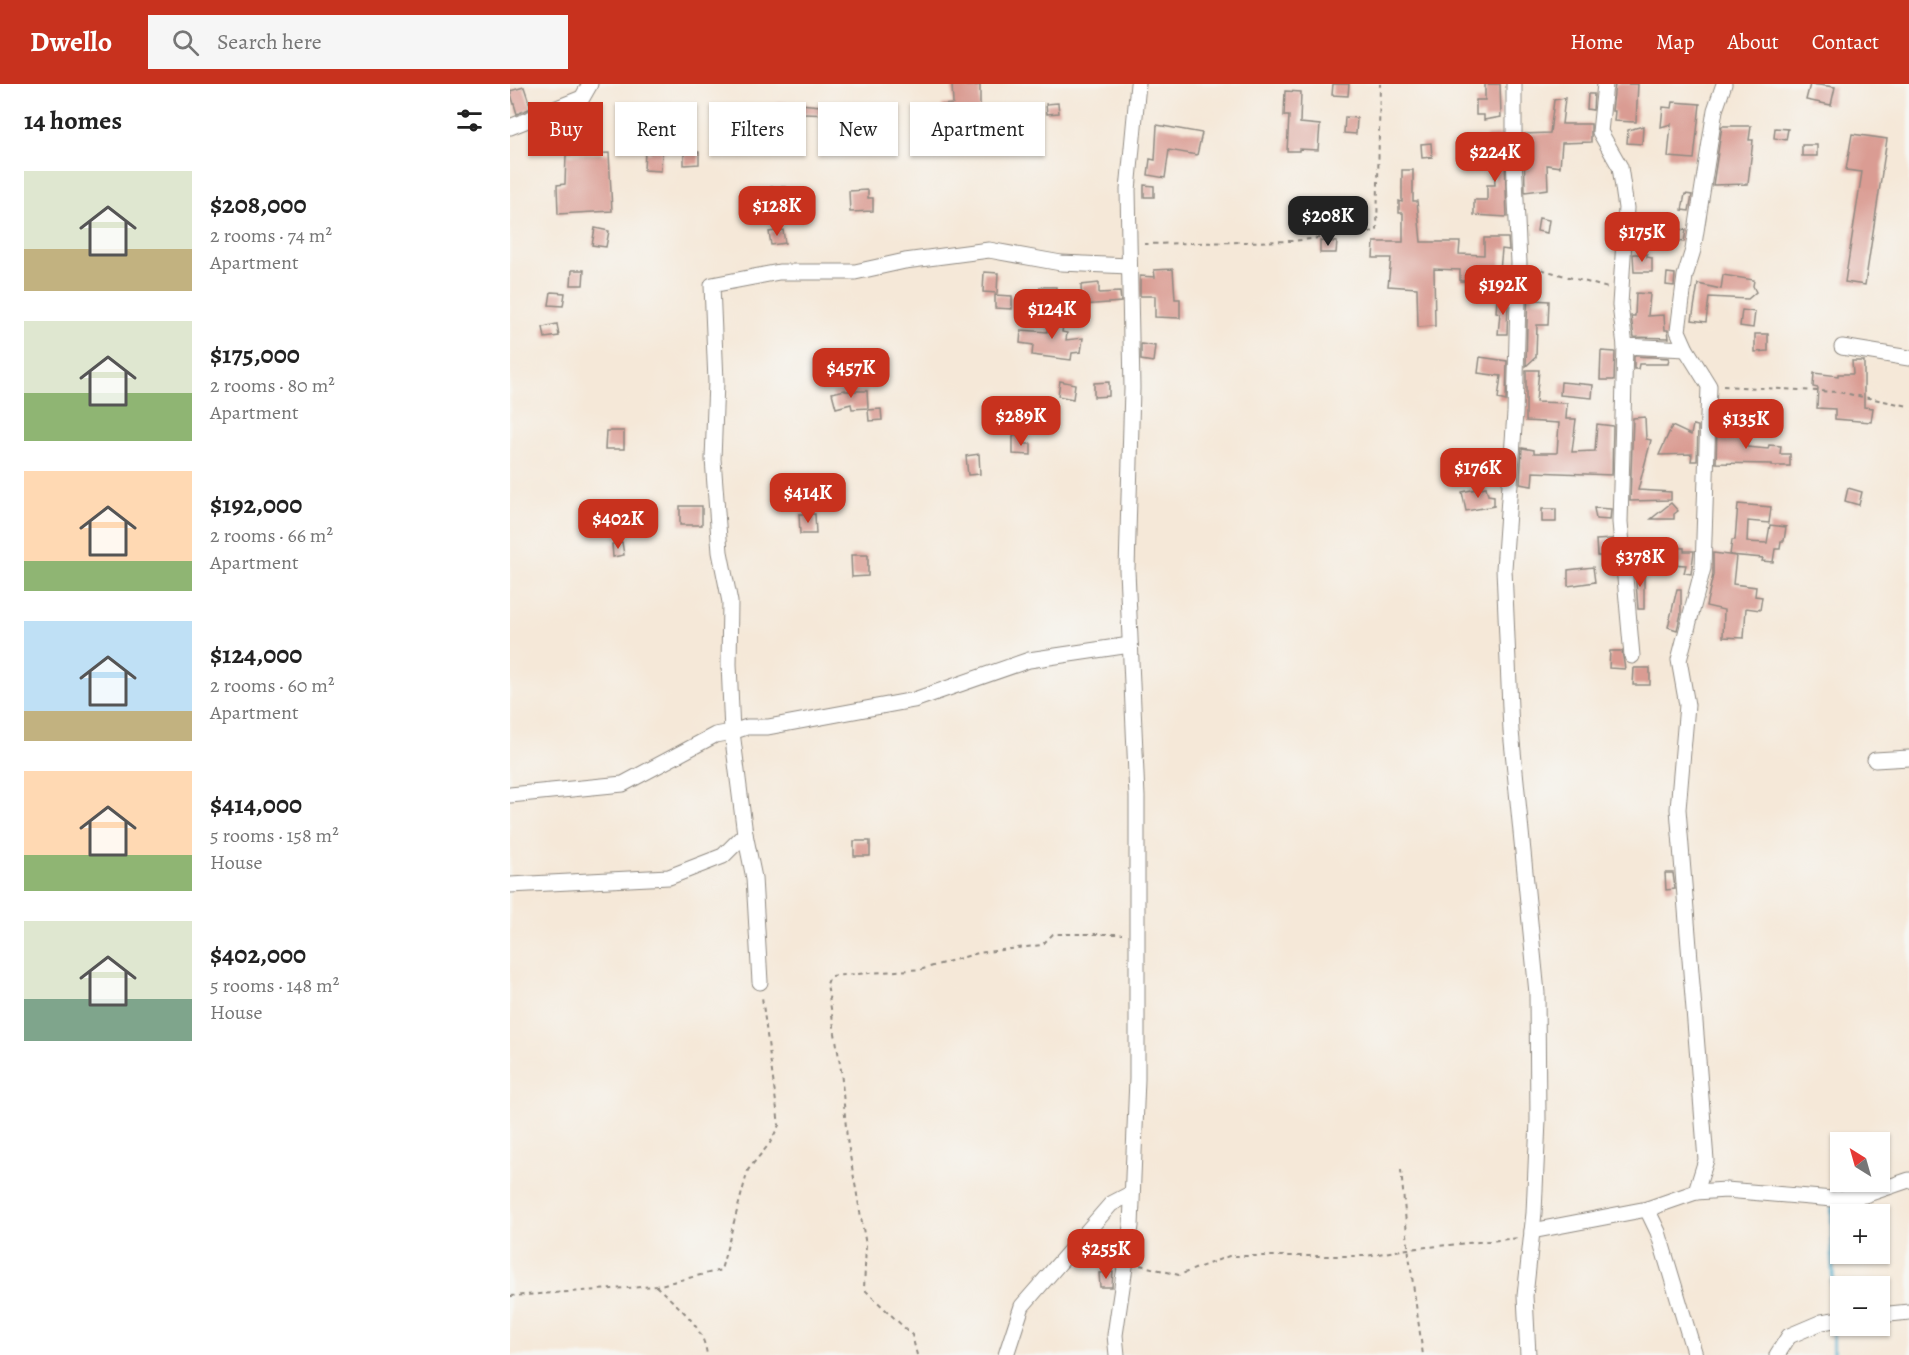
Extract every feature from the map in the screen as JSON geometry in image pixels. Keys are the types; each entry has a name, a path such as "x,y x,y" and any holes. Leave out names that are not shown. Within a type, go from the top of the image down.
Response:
{"street":[{"path":"510,127 582,98 590,84"},
{"path":"1117,1355 1115,1335 1131,1226 1137,1079 1137,797 1127,570 1132,388 1128,190 1138,84"},
{"path":"1514,84 1514,158 1519,263 1515,414 1504,569 1511,731 1537,993 1538,1120 1526,1296 1528,1355"},
{"path":"1605,84 1600,132 1620,167 1626,208 1620,305 1625,346 1620,522 1632,656"},
{"path":"1696,1192 1706,1160 1678,809 1687,705 1679,660 1703,568 1708,386 1678,331 1685,276 1693,250 1715,110 1724,84"},
{"path":"760,982 754,878 745,834 732,732 729,664 730,602 720,552 713,459 716,382 711,285 779,272 855,272 905,261 989,250 1061,263 1129,266"},
{"path":"1625,346 1686,349"},
{"path":"1842,347 1909,358"},
{"path":"510,795 623,784 715,735 747,727 768,727 914,700 1029,660 1130,645"},
{"path":"1875,760 1909,758"},
{"path":"510,885 669,877 723,856 745,834"},
{"path":"1532,1234 1647,1209 1696,1192 1726,1190 1833,1198 1865,1196 1909,1180"},
{"path":"1006,1355 1022,1306 1111,1204 1132,1192"},
{"path":"1647,1209 1659,1232 1695,1355"},
{"path":"1890,1314 1909,1312"},
{"path":"1777,1355 1789,1336 1830,1321"}],"path":[{"path":"1129,244 1293,241 1377,231 1380,84"},
{"path":"1519,263 1606,286 1620,305"},
{"path":"1708,386 1838,392 1909,406"},
{"path":"917,1355 912,1335 864,1289 866,1245 847,1138 841,1070 827,984 830,976 923,969 978,953 1042,945 1053,934 1137,934"},
{"path":"510,1296 656,1286 721,1270 733,1233 748,1170 770,1143 779,1125 760,982"},
{"path":"1401,1170 1408,1249 1423,1355"},
{"path":"1126,1261 1179,1275 1229,1256 1366,1256 1532,1234"},
{"path":"656,1286 693,1321 706,1346 707,1355"}],"building":[{"path":"952,84 980,85 980,102 953,102"},
{"path":"1333,84 1349,84 1348,96 1332,95"},
{"path":"1485,84 1500,84 1501,117 1484,120 1484,115 1476,115 1476,100 1485,100"},
{"path":"1615,84 1638,84 1636,122 1614,121 1615,111 1612,111"},
{"path":"1810,84 1835,87 1831,105 1806,100"},
{"path":"524,87 529,102 528,109 517,114 510,91"},
{"path":"1285,91 1301,92 1300,123 1320,125 1318,150 1287,151 1289,116 1284,116"},
{"path":"1588,94 1594,94 1593,110 1587,109"},
{"path":"1565,98 1562,124 1591,124 1591,142 1562,143 1560,167 1547,165 1548,189 1525,192 1524,134 1550,133 1554,100"},
{"path":"1673,102 1700,104 1694,159 1668,157 1671,124 1661,127 1663,107 1672,108"},
{"path":"1058,103 1059,113 1047,114 1046,104"},
{"path":"806,105 818,106 818,114 806,114"},
{"path":"1345,117 1357,118 1356,134 1344,133"},
{"path":"1157,125 1202,133 1197,155 1169,150 1165,178 1148,175 1150,159 1155,160"},
{"path":"1643,126 1642,144 1627,143 1628,130"},
{"path":"1722,126 1751,126 1749,140 1753,140 1748,184 1713,185"},
{"path":"1775,128 1788,129 1786,140 1774,138"},
{"path":"1852,134 1887,139 1865,285 1845,282 1862,172 1846,170"},
{"path":"1504,135 1507,217 1474,215 1474,200 1487,200 1487,185 1495,185 1493,146 1487,147 1486,136"},
{"path":"1431,143 1432,157 1422,158 1421,144"},
{"path":"1802,145 1817,145 1817,156 1802,156"},
{"path":"699,152 699,164 684,165 684,156 697,156"},
{"path":"603,153 609,153 612,211 558,214 557,185 565,184 566,156 603,156"},
{"path":"645,156 662,156 661,171 644,170"},
{"path":"1402,170 1413,170 1413,201 1417,201 1421,242 1460,242 1459,254 1484,255 1484,238 1508,238 1509,250 1502,249 1499,281 1460,281 1460,270 1434,269 1435,326 1418,327 1417,288 1388,286 1391,258 1373,258 1374,242 1403,242 1403,213 1399,213 1399,201 1402,202"},
{"path":"1144,185 1154,186 1154,197 1144,197"},
{"path":"771,187 786,187 786,208 771,208"},
{"path":"868,190 868,198 873,198 873,211 850,212 849,191"},
{"path":"1685,194 1692,195 1689,211 1682,210"},
{"path":"1539,218 1549,220 1547,233 1537,231"},
{"path":"595,228 609,231 606,247 592,245"},
{"path":"1678,229 1686,230 1684,242 1677,241"},
{"path":"783,230 785,243 771,245 769,232"},
{"path":"1320,241 1337,242 1336,253 1320,253"},
{"path":"1633,254 1647,254 1647,257 1652,258 1652,272 1634,272"},
{"path":"1173,269 1175,299 1180,299 1180,318 1155,317 1155,296 1140,296 1140,276 1155,277 1154,270"},
{"path":"572,270 584,270 583,285 571,285"},
{"path":"984,272 998,273 997,293 983,292"},
{"path":"1667,273 1675,274 1674,286 1666,285"},
{"path":"1723,275 1754,280 1753,286 1756,292 1748,299 1709,297 1706,322 1692,320 1698,284 1721,289"},
{"path":"1099,283 1099,293 1120,292 1121,302 1082,305 1081,285"},
{"path":"1528,283 1533,283 1533,300 1549,301 1548,325 1537,325 1536,357 1526,366"},
{"path":"1040,287 1056,287 1056,302 1040,303"},
{"path":"551,292 565,293 563,306 549,305"},
{"path":"1636,293 1650,294 1648,316 1664,315 1665,330 1668,330 1669,338 1634,337 1631,316 1635,316"},
{"path":"995,295 1012,296 1012,309 995,308"},
{"path":"1497,300 1508,301 1507,334 1498,334 1500,313 1496,312"},
{"path":"1742,310 1755,312 1753,328 1740,326"},
{"path":"1050,311 1065,314 1062,332 1067,333 1066,340 1083,338 1081,352 1072,353 1071,360 1032,355 1033,345 1020,343 1021,330 1047,332"},
{"path":"557,324 559,336 545,338 543,327"},
{"path":"1755,334 1768,334 1768,351 1755,352"},
{"path":"1141,344 1155,346 1153,362 1141,360"},
{"path":"1601,351 1615,352 1614,380 1600,380"},
{"path":"1634,356 1669,358 1668,364 1639,364 1638,369 1634,369"},
{"path":"1480,357 1507,361 1506,401 1498,399 1501,376 1478,373"},
{"path":"1852,361 1864,361 1864,407 1873,408 1871,422 1835,419 1835,409 1817,408 1818,388 1813,387 1814,373 1838,376 1838,374 1853,374"},
{"path":"1526,370 1539,370 1536,402 1567,403 1566,419 1576,419 1572,452 1595,451 1597,424 1613,426 1612,475 1533,472 1532,486 1520,484 1522,448 1534,450 1534,453 1557,453 1559,423 1526,421"},
{"path":"1060,381 1075,384 1073,399 1058,396"},
{"path":"1109,382 1109,396 1094,397 1094,383"},
{"path":"1561,382 1593,385 1592,398 1560,395"},
{"path":"845,390 867,391 868,408 852,409 851,404 836,408 832,393"},
{"path":"881,409 882,420 869,421 868,410"},
{"path":"1645,417 1646,439 1651,440 1638,490 1671,492 1671,500 1630,501 1633,418"},
{"path":"1693,425 1698,426 1697,461 1691,461 1692,454 1659,455 1672,426 1691,435"},
{"path":"1720,428 1748,428 1747,447 1768,449 1769,445 1781,446 1780,454 1790,454 1790,466 1716,463 1717,430 1720,431"},
{"path":"606,431 624,431 624,449 605,449"},
{"path":"1013,436 1023,436 1023,444 1031,444 1031,455 1013,454"},
{"path":"979,454 980,474 968,475 966,456"},
{"path":"1486,487 1488,495 1494,496 1494,506 1466,511 1462,492"},
{"path":"1848,488 1862,492 1859,505 1845,501"},
{"path":"1671,503 1678,511 1674,514 1674,519 1651,519"},
{"path":"1738,504 1771,507 1769,523 1748,521 1747,542 1767,543 1770,525 1786,527 1784,541 1781,541 1780,549 1775,549 1773,562 1762,561 1763,558 1730,555 1732,540 1735,540"},
{"path":"680,506 702,506 702,525 680,525"},
{"path":"1594,508 1611,509 1610,520 1596,519"},
{"path":"1542,509 1556,509 1556,522 1542,522"},
{"path":"799,514 815,514 816,534 800,534"},
{"path":"1612,539 1613,556 1597,556 1596,540"},
{"path":"622,542 624,555 613,557 612,544"},
{"path":"1670,547 1694,551 1691,574 1684,573 1686,565 1669,564"},
{"path":"1713,553 1736,556 1733,584 1756,587 1755,596 1762,597 1760,610 1746,608 1744,638 1723,637 1724,610 1706,606 1713,575"},
{"path":"851,555 868,555 868,576 852,577"},
{"path":"1593,567 1595,582 1568,586 1568,570"},
{"path":"1635,569 1644,570 1644,609 1638,609"},
{"path":"1677,589 1681,589 1681,614 1677,630 1668,627"},
{"path":"1610,651 1622,651 1625,669 1609,668"},
{"path":"1634,668 1650,668 1650,685 1633,685"},
{"path":"854,841 870,841 870,856 854,856"},
{"path":"1665,873 1673,873 1675,889 1666,890"},
{"path":"1113,1272 1112,1287 1100,1287 1099,1273"}],"waterway":[{"path":"1833,1264 1833,1276"},
{"path":"1833,1336 1833,1355"}]}
